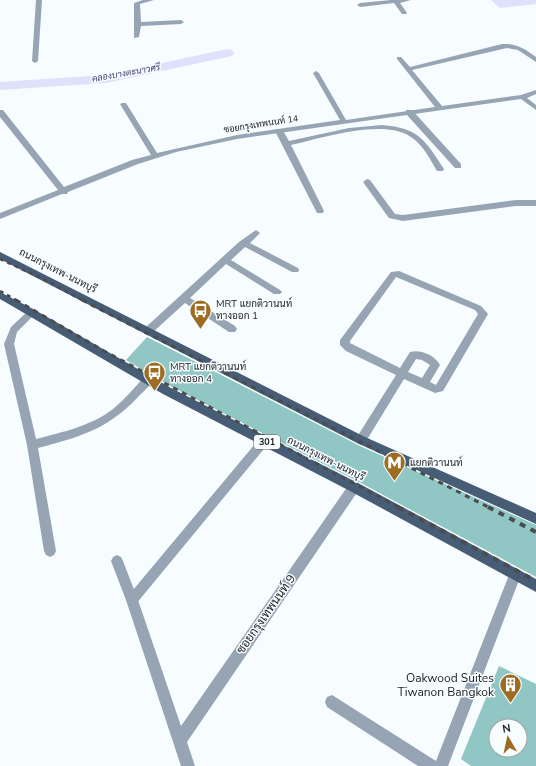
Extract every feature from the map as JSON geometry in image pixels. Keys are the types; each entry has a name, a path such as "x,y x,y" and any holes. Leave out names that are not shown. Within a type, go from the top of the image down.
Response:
{"main road":[{"name":"ถนนกรุงเทพ-นนทบุรี","path":"0,255 149,330 361,440 536,519"},
{"name":"ถนนกรุงเทพ-นนทบุรี","path":"0,295 149,379 167,391 354,487 536,586"}],"street":[{"path":"35,61 39,0"},
{"path":"136,37 138,24 137,3 140,1 151,0"},
{"path":"396,0 404,13"},
{"path":"360,5 396,0 408,0"},
{"path":"138,24 181,22"},
{"path":"408,69 502,46 512,45 536,60"},
{"path":"399,58 440,108"},
{"path":"316,73 344,122"},
{"name":"ซอยกรุงเทพนนท์ 14","path":"0,216 155,155 237,137 522,96 536,92"},
{"path":"522,96 536,108"},
{"path":"124,104 155,155"},
{"path":"0,112 64,192"},
{"path":"409,112 458,166"},
{"path":"287,144 373,127 395,127 409,132 421,142 440,169"},
{"path":"279,132 287,144 320,211"},
{"path":"367,182 379,196 385,209 392,216 403,218 516,203 536,203"},
{"path":"149,330 185,299 224,260 256,233"},
{"path":"244,243 295,270"},
{"path":"224,260 277,292"},
{"path":"396,274 478,308 483,314 439,388 435,389 424,384 349,348 344,343 392,276 396,274"},
{"path":"185,299 232,329"},
{"path":"32,312 14,328 10,336 9,344 32,445 50,551"},
{"path":"361,440 413,355 419,355 432,361 435,365 424,384"},
{"path":"32,445 85,429 102,422 116,412 149,379"},
{"path":"132,600 264,441"},
{"name":"ซอยกรุงเทพนนท์ 9","path":"179,741 354,487"},
{"path":"117,561 132,600 188,766"},
{"path":"441,766 515,575"},
{"path":"332,702 431,766"}],"water":[{"path":"491,0 536,0 536,4 500,8"}],"building":[{"name":"แยกติวานนท์","path":"147,337 360,446 536,525 536,577 359,482 172,387 154,375 126,360"},
{"name":"Oakwood Suites Tiwanon Bangkok","path":"499,666 536,684 536,766 471,766 461,759"}],"waterway":[{"name":"คลองบางตะนาวศรี","path":"0,86 106,79 227,53"}],"railway":[{"path":"0,259 41,278 84,301"},
{"path":"0,291 18,301"},
{"path":"16,300 104,351 400,508"},
{"path":"82,300 490,508"},
{"path":"398,507 536,581"},
{"path":"488,507 536,532"}],"place":[{"name":"MRT แยกติวานนท์ ทางออก 1","path":"200,330"},
{"name":"MRT แยกติวานนท์ ทางออก 4","path":"155,392"},
{"name":"แยกติวานนท์","path":"395,482"},
{"name":"Oakwood Suites Tiwanon Bangkok","path":"510,704"}]}
